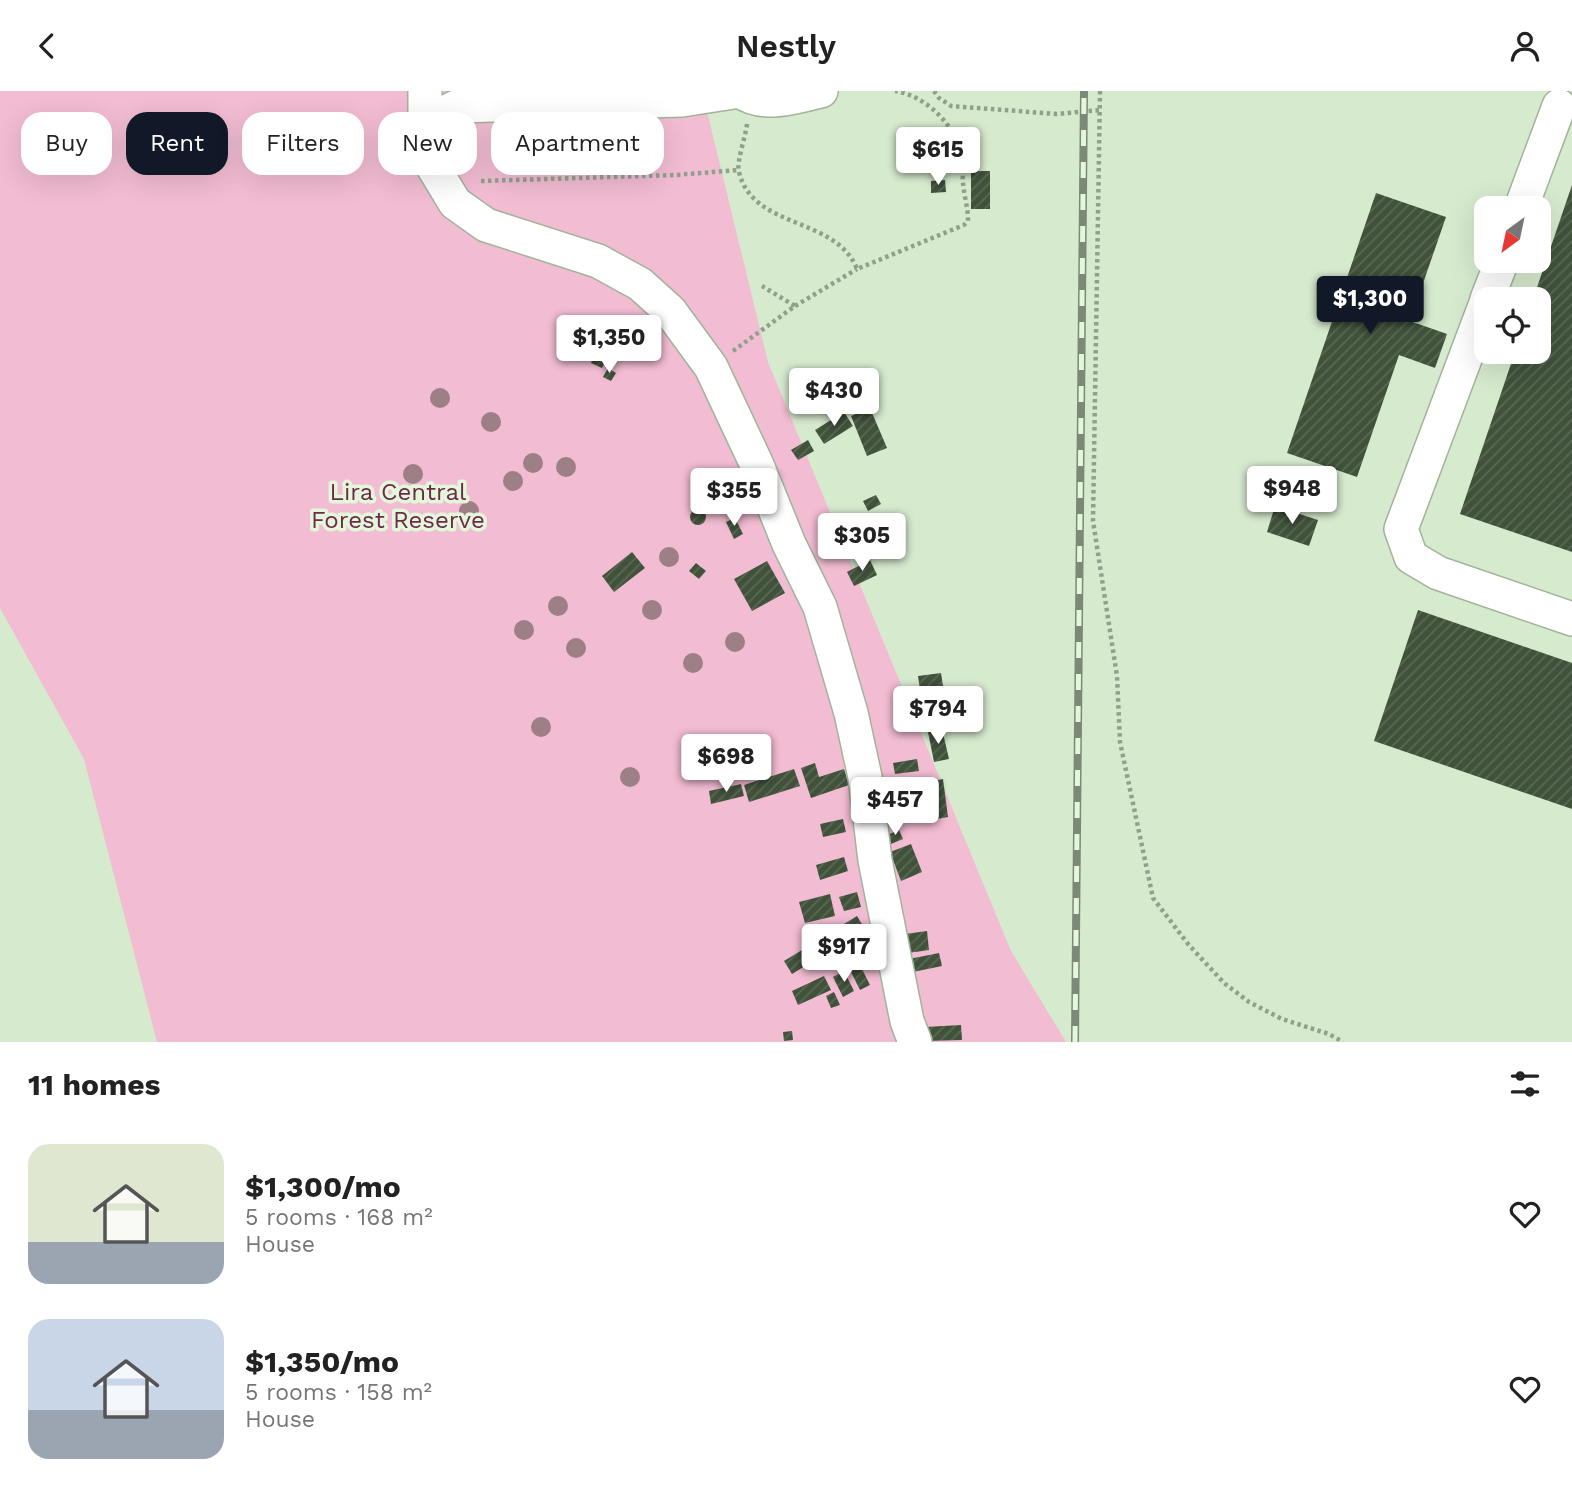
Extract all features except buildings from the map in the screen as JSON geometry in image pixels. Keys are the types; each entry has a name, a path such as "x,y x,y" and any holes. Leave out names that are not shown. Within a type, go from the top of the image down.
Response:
{"street":[{"path":"821,91 771,101 743,94 682,100 451,98 425,107 432,165 455,203 486,225 598,261 640,284 670,311 711,367 757,465 789,544 820,607 851,713 865,778 875,860 907,1021 915,1042"},
{"path":"1525,196 1559,106"},
{"path":"1474,333 1401,529 1411,557 1437,573 1572,619"}],"path":[{"path":"711,367 794,306 857,269 968,221 962,180 963,162 953,137 930,106 905,93 895,91"},
{"path":"934,91 951,106 1057,114 1100,110"},
{"path":"1100,91 1093,521 1117,676 1120,742 1153,898 1188,944 1224,983 1249,1002 1282,1019 1329,1034 1343,1042"},
{"path":"743,94 738,170 750,197 772,212 816,231 846,249 857,269"},
{"path":"481,181 676,175 738,170"},
{"path":"762,286 794,306"}],"green space":[{"name":"Lira Central Forest Reserve","path":"0,91 702,91 768,362 1011,951 1066,1042 157,1042 84,759 0,608"}],"railway":[{"path":"1075,1042 1084,91"}]}
